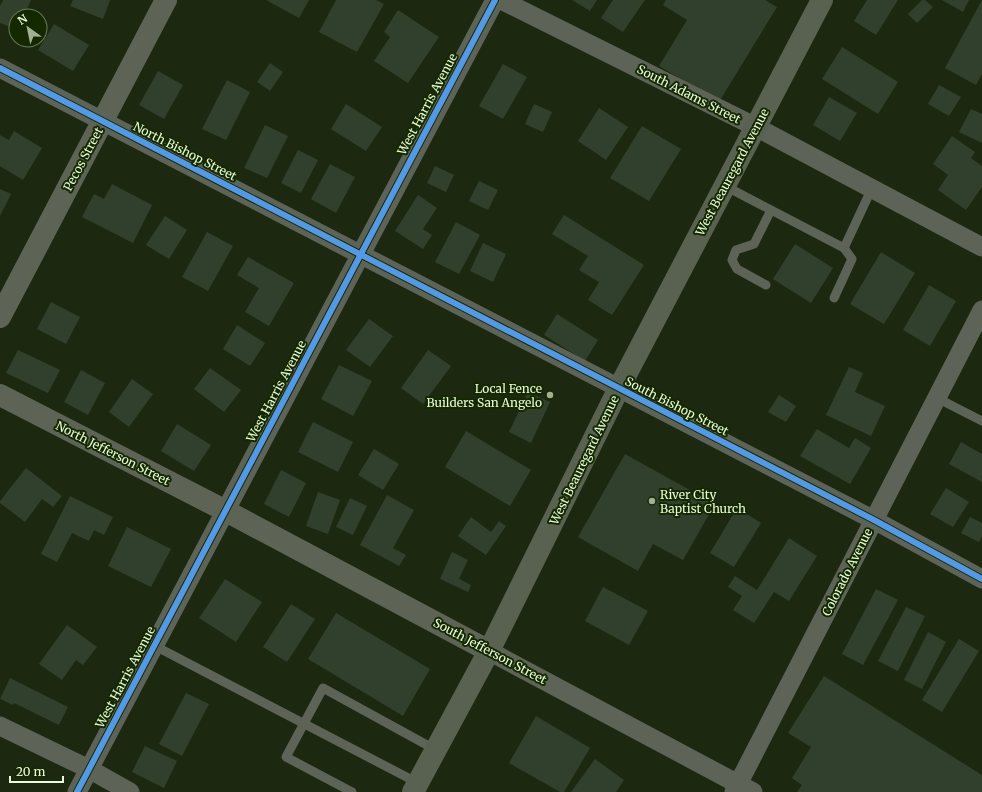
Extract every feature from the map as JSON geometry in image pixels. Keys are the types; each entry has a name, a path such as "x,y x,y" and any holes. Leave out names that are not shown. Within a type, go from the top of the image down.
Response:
{"main road":[{"name":"West Beauregard Avenue","path":"416,787 489,650 619,388 822,0"}],"street":[{"name":"Pecos Street","path":"0,318 166,0"},
{"name":"West Harris Avenue","path":"77,792 495,0"},
{"name":"South Adams Street","path":"501,0 756,127 982,247"},
{"name":"North Bishop Street","path":"0,68 360,254"},
{"name":"South Bishop Street","path":"360,254 874,520 982,579"},
{"name":"Colorado Avenue","path":"742,790 874,520 982,310"},
{"name":"North Jefferson Street","path":"0,395 226,511"},
{"name":"South Jefferson Street","path":"226,511 489,650 742,790"},
{"path":"0,726 89,769 130,792"}],"lane":[{"path":"725,186 844,248 852,259 834,298"},
{"path":"844,248 872,188"},
{"path":"766,285 737,269 732,260 736,250 754,244 771,210"},
{"path":"937,398 982,421"},
{"path":"154,646 304,723 416,787"},
{"path":"352,792 286,756 323,688 436,750"}],"building":[{"path":"3,0 31,0 28,8 8,8 8,26 0,23 0,6"},
{"path":"73,0 110,0 103,19 70,6"},
{"path":"266,0 309,0 299,18"},
{"path":"336,0 376,0 384,4 357,52 319,32"},
{"path":"572,0 597,0 590,11"},
{"path":"613,0 645,0 623,32 601,18"},
{"path":"666,0 765,0 777,7 719,102 659,66 687,20 663,5"},
{"path":"867,0 898,0 876,35 854,21"},
{"path":"922,0 925,0 933,7 917,23 908,14"},
{"path":"942,0 969,0 963,12"},
{"path":"982,0 982,74 976,85 945,68"},
{"path":"398,10 439,37 408,83 374,61 390,37 384,32"},
{"path":"54,24 89,45 73,71 38,50 39,48 48,48 48,34"},
{"path":"842,47 898,82 878,114 822,79"},
{"path":"270,63 283,72 270,91 257,82"},
{"path":"503,64 527,77 503,119 479,106"},
{"path":"158,71 183,85 164,119 139,105"},
{"path":"227,80 250,92 226,140 202,129"},
{"path":"939,85 961,97 949,116 928,104"},
{"path":"829,97 857,113 840,141 813,125"},
{"path":"346,104 382,127 366,151 331,129"},
{"path":"534,104 552,112 543,132 525,124"},
{"path":"599,108 628,127 606,160 578,141"},
{"path":"971,109 982,114 982,143 959,132"},
{"path":"265,125 288,136 267,178 244,168"},
{"path":"642,126 681,149 649,201 610,178"},
{"path":"14,131 42,148 23,180 0,166 0,135 9,140"},
{"path":"952,136 975,152 971,158 982,166 982,187 966,210 938,190 948,175 933,164"},
{"path":"298,150 318,160 301,193 281,183"},
{"path":"330,164 355,177 336,213 311,199"},
{"path":"435,166 454,175 446,192 427,183"},
{"path":"479,181 498,190 488,210 469,201"},
{"path":"112,184 152,205 133,243 82,217 94,194 104,199"},
{"path":"0,189 11,194 0,216"},
{"path":"418,195 437,208 423,229 432,235 423,249 395,231"},
{"path":"564,215 644,265 612,315 588,300 599,282 579,270 588,256 552,234"},
{"path":"165,216 187,230 169,259 146,245"},
{"path":"456,222 480,235 459,274 435,262"},
{"path":"207,232 233,246 208,291 182,277"},
{"path":"483,243 506,254 493,282 470,271"},
{"path":"795,244 833,268 811,303 773,279"},
{"path":"881,252 915,273 884,324 850,304"},
{"path":"248,257 294,283 269,326 245,312 259,288 237,275"},
{"path":"929,285 956,301 930,346 903,330"},
{"path":"51,302 80,317 66,344 37,329"},
{"path":"557,314 598,340 585,361 544,335"},
{"path":"369,319 393,336 370,367 346,350"},
{"path":"237,325 265,343 250,366 223,349"},
{"path":"18,350 60,370 48,393 6,373"},
{"path":"428,350 451,366 423,404 401,388"},
{"path":"339,365 372,381 353,416 321,399"},
{"path":"849,367 863,373 855,392 885,406 871,436 826,415"},
{"path":"210,368 241,390 224,412 194,389"},
{"path":"81,370 105,383 88,415 64,402"},
{"path":"132,379 153,394 129,427 109,412"},
{"path":"528,392 550,402 531,443 509,432"},
{"path":"779,395 796,406 786,422 768,412"},
{"path":"313,422 353,442 338,472 298,452"},
{"path":"177,424 211,445 194,471 161,451"},
{"path":"817,429 849,448 855,438 871,448 850,484 800,456"},
{"path":"466,431 531,470 510,506 445,467"},
{"path":"961,442 982,454 982,482 949,464"},
{"path":"374,449 399,464 383,490 358,475"},
{"path":"625,454 715,504 683,560 653,544 638,571 578,537"},
{"path":"26,468 62,496 53,507 42,499 25,522 0,503 0,501"},
{"path":"281,470 306,483 289,517 264,504"},
{"path":"946,488 969,502 953,527 930,514"},
{"path":"318,492 340,500 328,534 306,526"},
{"path":"387,495 414,510 393,548 406,555 399,566 360,545"},
{"path":"70,496 113,517 104,535 94,530 89,541 72,533 57,562 41,554"},
{"path":"350,498 367,506 353,535 336,527"},
{"path":"737,508 761,523 734,567 710,553"},
{"path":"471,517 491,532 499,521 506,526 486,555 458,536"},
{"path":"970,517 982,523 982,536 979,542 961,533"},
{"path":"127,527 171,549 151,587 108,566"},
{"path":"789,538 817,556 789,601 774,592 754,623 733,610 742,596 728,587 735,576 757,590"},
{"path":"452,552 468,560 459,579 471,585 468,592 440,579"},
{"path":"225,579 262,602 236,642 199,618"},
{"path":"603,587 648,611 629,645 585,621"},
{"path":"876,589 898,600 863,665 842,654"},
{"path":"291,604 315,619 287,662 263,647"},
{"path":"906,607 925,616 898,671 878,661"},
{"path":"336,613 430,669 403,716 308,659"},
{"path":"67,625 97,647 83,665 76,660 62,680 39,664"},
{"path":"928,632 946,642 922,689 904,680"},
{"path":"959,639 979,651 942,712 922,700"},
{"path":"824,676 982,775 982,792 797,792 802,785 792,778 811,747 788,733"},
{"path":"10,678 68,707 59,725 14,703 13,705 0,699"},
{"path":"186,693 209,704 182,756 159,744"},
{"path":"536,716 590,748 564,792 560,792 509,763"},
{"path":"145,746 177,761 164,788 132,772"},
{"path":"595,759 624,780 616,792 571,792"}],"cycle path":[{"path":"77,792 495,0"},
{"path":"0,68 874,520 982,579"}],"place":[{"name":"Local Fence Builders San Angelo","path":"550,395"},
{"name":"River City Baptist Church","path":"652,501"}]}
